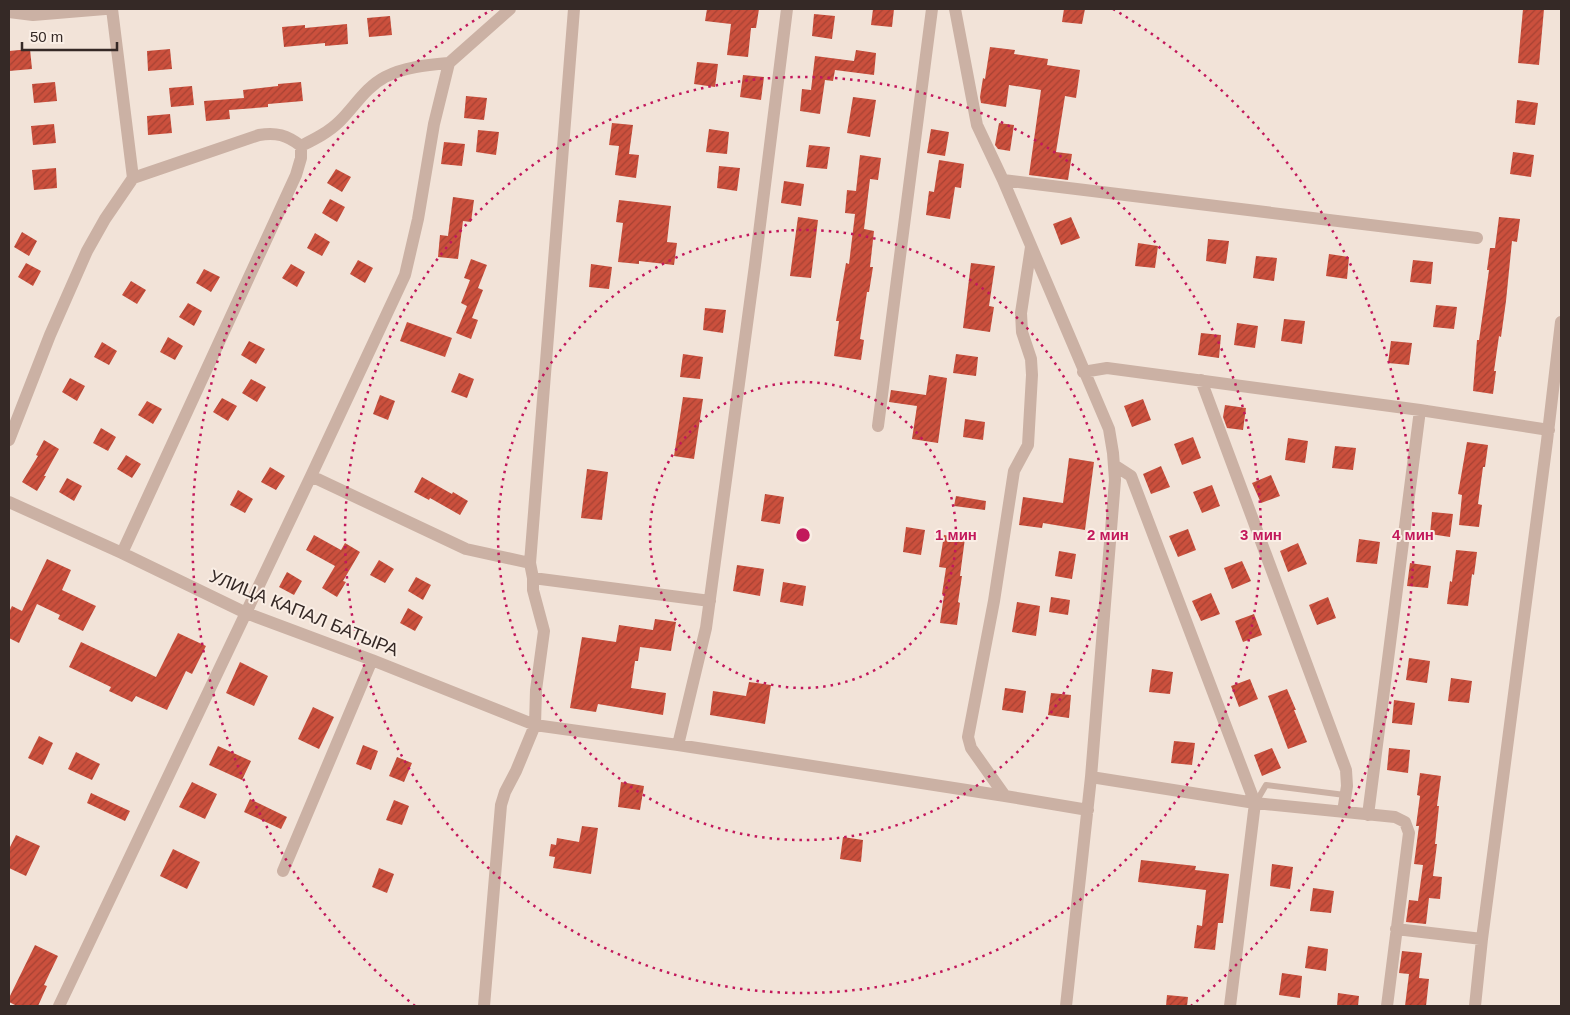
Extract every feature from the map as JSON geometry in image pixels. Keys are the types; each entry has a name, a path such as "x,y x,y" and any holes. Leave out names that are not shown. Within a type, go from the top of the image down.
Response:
{"street":[{"path":"9,12 33,15 105,9"},
{"path":"112,9 133,178"},
{"path":"301,146 340,122 369,88 384,77 416,67 449,63 510,9"},
{"path":"484,1006 501,805 535,725 536,690 544,631 533,590 530,563 574,9"},
{"path":"678,745 706,628 710,601 756,265 787,9"},
{"path":"878,426 932,9"},
{"path":"955,9 977,125 1003,180 1083,372 1109,429 1114,465 1115,480 1091,777 1066,1006"},
{"path":"59,1006 405,275 418,218 434,124 449,63"},
{"path":"9,440 50,335 87,251 105,219 133,178 259,135 284,135 301,146"},
{"path":"122,552 296,175 301,158 301,146"},
{"path":"1003,180 1477,238"},
{"path":"1005,796 970,748 968,737 994,601 1014,471 1028,444 1032,375 1031,359 1022,332 1021,313 1030,246"},
{"path":"1475,1006 1549,430 1561,322"},
{"path":"1083,372 1107,368 1420,410 1549,430"},
{"path":"1201,380 1346,770 1347,786 1343,812"},
{"path":"1368,815 1420,410"},
{"path":"1114,465 1131,476 1255,803 1230,1006"},
{"path":"311,476 466,549 530,563"},
{"name":"УЛИЦА КАПАЛ БАТЫРА","path":"9,502 122,552 246,612 535,725 678,745 1088,810"},
{"path":"533,578 710,601"},
{"path":"283,871 372,660"},
{"path":"1091,777 1255,803 1395,817 1405,822 1409,833 1386,1006"},
{"path":"1396,929 1482,940"}],"lane":[{"path":"1255,803 1266,785 1346,796"}],"building":[{"path":"707,9 759,9 756,28 751,28 748,57 727,55 731,24 705,21"},
{"path":"873,9 894,9 892,27 871,25"},
{"path":"1064,9 1085,9 1082,24 1062,22"},
{"path":"1523,9 1544,9 1539,65 1518,63"},
{"path":"814,14 835,16 832,39 812,36"},
{"path":"390,16 392,35 369,37 367,18"},
{"path":"347,24 348,44 325,46 325,43 284,47 282,27 305,25 305,28"},
{"path":"990,47 1015,50 1014,54 1048,59 1047,65 1080,70 1076,98 1065,96 1056,152 1072,154 1068,180 1029,175 1041,90 1009,85 1006,107 981,103 983,78 985,79"},
{"path":"30,49 32,69 9,71 9,51"},
{"path":"170,49 172,69 148,71 147,51"},
{"path":"856,50 876,53 874,75 835,70 833,81 825,80 820,114 800,111 802,89 811,90 815,56 854,61"},
{"path":"697,62 718,64 715,87 694,84"},
{"path":"743,75 764,77 761,100 740,97"},
{"path":"55,82 57,101 34,103 32,84"},
{"path":"301,82 303,101 268,104 268,107 229,110 230,119 206,121 204,101 244,98 243,90"},
{"path":"192,86 194,105 171,107 169,88"},
{"path":"466,96 487,98 484,120 464,118"},
{"path":"853,97 876,100 870,137 847,133"},
{"path":"1517,100 1538,103 1535,125 1515,123"},
{"path":"170,114 172,133 148,135 147,116"},
{"path":"612,123 633,125 629,154 639,155 636,178 615,175 619,146 609,145"},
{"path":"999,123 1014,125 1010,151 998,149 995,145"},
{"path":"54,124 56,143 33,145 31,126"},
{"path":"709,129 729,132 727,154 706,152"},
{"path":"931,129 949,132 945,156 927,153"},
{"path":"478,130 499,132 496,155 476,152"},
{"path":"444,142 465,144 462,166 441,164"},
{"path":"809,145 830,147 827,169 806,167"},
{"path":"1513,152 1534,155 1531,177 1510,174"},
{"path":"860,155 881,158 878,180 870,179 864,229 874,231 870,267 873,267 860,339 864,340 861,360 834,356 839,321 836,321 846,263 849,264 855,214 845,213 847,190 856,191"},
{"path":"939,160 964,164 961,188 955,187 950,219 926,215 929,191 934,192"},
{"path":"719,166 740,168 737,191 717,188"},
{"path":"56,168 57,188 34,190 32,170"},
{"path":"336,169 351,177 342,192 327,183"},
{"path":"784,181 804,184 801,206 781,203"},
{"path":"453,197 474,200 471,222 463,221 458,259 438,257 440,235 448,236"},
{"path":"330,199 345,207 337,222 322,213"},
{"path":"619,200 671,206 667,242 677,243 674,265 639,261 639,264 618,262 623,223 616,222"},
{"path":"798,217 818,220 811,278 790,276"},
{"path":"1071,217 1080,238 1061,245 1053,224"},
{"path":"1499,217 1520,219 1517,242 1512,241 1506,301 1494,371 1496,371 1493,394 1473,391 1477,340 1479,340 1489,270 1487,270 1490,248 1495,248"},
{"path":"22,232 37,241 29,256 14,247"},
{"path":"315,233 330,242 322,256 307,248"},
{"path":"1208,239 1229,241 1226,264 1206,261"},
{"path":"1138,243 1158,246 1155,268 1135,266"},
{"path":"1329,254 1349,257 1347,279 1326,276"},
{"path":"1256,256 1277,258 1274,281 1253,278"},
{"path":"471,259 487,265 478,288 483,290 472,318 478,320 471,339 456,333 467,306 461,303 470,280 464,278"},
{"path":"358,260 373,268 365,283 350,274"},
{"path":"1413,260 1433,262 1431,284 1410,282"},
{"path":"26,263 41,271 33,286 18,277"},
{"path":"971,263 995,266 989,306 994,307 990,332 963,328"},
{"path":"291,264 305,272 297,287 282,278"},
{"path":"591,264 612,267 609,289 589,287"},
{"path":"204,269 220,277 211,292 196,283"},
{"path":"131,281 146,290 137,304 122,295"},
{"path":"188,303 202,311 194,326 179,317"},
{"path":"1436,305 1457,307 1454,329 1433,327"},
{"path":"705,308 726,310 723,333 703,330"},
{"path":"1284,319 1305,321 1302,344 1281,341"},
{"path":"407,322 452,338 445,357 400,341"},
{"path":"1237,323 1258,326 1255,348 1234,345"},
{"path":"1201,333 1221,335 1219,358 1198,355"},
{"path":"168,337 183,346 175,360 160,352"},
{"path":"249,341 265,349 256,364 241,355"},
{"path":"1391,341 1412,343 1409,365 1388,363"},
{"path":"102,342 117,351 109,365 94,357"},
{"path":"683,354 703,357 700,379 680,377"},
{"path":"956,354 978,357 976,376 953,373"},
{"path":"459,373 474,379 467,398 451,392"},
{"path":"929,375 947,378 938,443 912,439 917,406 889,402 891,390 926,395"},
{"path":"70,378 85,386 77,401 62,392"},
{"path":"251,379 266,387 257,402 242,393"},
{"path":"380,395 395,401 388,420 373,414"},
{"path":"683,397 703,399 694,459 674,456"},
{"path":"222,398 237,406 228,421 213,412"},
{"path":"1143,399 1151,420 1132,427 1124,406"},
{"path":"147,401 162,409 153,424 138,415"},
{"path":"1225,405 1246,408 1243,430 1227,428 1223,417"},
{"path":"965,419 985,422 983,440 963,437"},
{"path":"101,428 116,437 108,451 93,443"},
{"path":"1193,437 1201,458 1182,465 1174,444"},
{"path":"1288,438 1308,441 1305,463 1285,460"},
{"path":"44,440 59,449 37,491 22,482 38,456 36,455"},
{"path":"1467,442 1488,445 1478,504 1482,505 1479,527 1459,525 1462,495 1458,494"},
{"path":"1335,446 1356,448 1353,470 1332,468"},
{"path":"126,455 141,464 132,478 117,469"},
{"path":"1069,458 1094,462 1085,530 1043,523 1042,528 1019,525 1023,497 1063,503"},
{"path":"1161,466 1170,487 1151,494 1143,474"},
{"path":"270,467 285,476 276,490 261,482"},
{"path":"587,469 608,472 602,520 581,518"},
{"path":"1271,475 1280,496 1261,503 1252,483"},
{"path":"422,477 468,501 460,515 430,498 429,500 414,492"},
{"path":"67,478 82,486 74,501 59,492"},
{"path":"1212,485 1220,506 1202,513 1193,492"},
{"path":"238,490 253,499 245,513 230,505"},
{"path":"765,494 784,497 780,524 761,521"},
{"path":"956,496 986,501 985,510 954,506"},
{"path":"1432,512 1453,514 1450,537 1430,534"},
{"path":"906,527 925,530 921,555 903,552"},
{"path":"1188,529 1196,550 1178,557 1169,536"},
{"path":"314,535 341,550 345,543 360,552 343,581 346,582 337,597 322,588 335,566 306,550"},
{"path":"944,535 965,538 957,625 940,623 946,568 939,567"},
{"path":"1359,539 1380,542 1377,564 1356,562"},
{"path":"1298,543 1307,564 1288,572 1280,551"},
{"path":"1456,550 1477,552 1468,606 1447,604"},
{"path":"1059,551 1076,554 1072,579 1055,576"},
{"path":"47,559 71,570 62,590 96,606 83,631 58,619 60,615 37,604 19,643 9,638 9,612 12,606 22,611"},
{"path":"379,560 394,569 385,583 370,575"},
{"path":"1242,561 1251,581 1232,589 1224,568"},
{"path":"1410,563 1431,566 1428,588 1407,586"},
{"path":"737,565 764,569 760,596 733,591"},
{"path":"287,572 302,581 294,595 279,587"},
{"path":"416,577 431,585 423,600 408,591"},
{"path":"783,582 806,586 803,606 780,602"},
{"path":"1211,593 1220,614 1201,621 1192,601"},
{"path":"1051,597 1070,600 1068,615 1049,612"},
{"path":"1328,597 1336,618 1317,625 1309,605"},
{"path":"1017,602 1040,606 1036,636 1012,632"},
{"path":"408,608 423,617 415,631 400,623"},
{"path":"1254,614 1262,635 1243,642 1235,621"},
{"path":"655,619 676,622 671,651 640,647 638,661 635,661 631,688 666,693 663,715 598,704 596,712 570,708 582,637 616,642 619,625 653,630"},
{"path":"178,633 206,646 192,674 186,671 167,710 136,696 132,702 109,691 111,687 69,667 81,642 156,677"},
{"path":"1409,658 1430,661 1427,683 1406,680"},
{"path":"240,662 268,676 254,706 226,693"},
{"path":"1152,669 1173,672 1170,694 1149,692"},
{"path":"1451,678 1472,681 1469,703 1448,701"},
{"path":"1250,679 1258,699 1239,707 1231,686"},
{"path":"749,682 771,685 765,724 710,715 713,691 746,696"},
{"path":"1005,688 1026,691 1023,713 1002,710"},
{"path":"1287,689 1307,742 1288,749 1268,696"},
{"path":"1051,693 1071,695 1069,718 1048,715"},
{"path":"1394,700 1415,703 1412,725 1392,723"},
{"path":"313,707 334,717 319,749 298,739"},
{"path":"39,736 53,743 43,765 28,758"},
{"path":"1174,741 1195,743 1192,765 1171,763"},
{"path":"363,745 378,751 371,770 356,764"},
{"path":"218,746 251,761 242,780 209,765"},
{"path":"1272,748 1281,768 1262,776 1254,755"},
{"path":"1389,748 1410,750 1408,773 1387,770"},
{"path":"76,752 100,764 92,780 68,769"},
{"path":"397,757 412,763 404,782 389,776"},
{"path":"1420,773 1441,776 1437,806 1439,806 1435,844 1437,844 1433,876 1442,877 1440,899 1429,898 1426,924 1406,922 1409,900 1418,901 1423,865 1414,864 1419,826 1416,826 1420,796 1417,795"},
{"path":"192,782 217,794 205,819 179,807"},
{"path":"621,782 644,786 640,810 618,807"},
{"path":"91,793 130,811 125,821 87,803"},
{"path":"250,799 287,817 281,829 244,812"},
{"path":"394,800 409,806 402,825 386,820"},
{"path":"582,826 598,828 591,874 553,868 555,857 549,856 551,844 556,845 557,838 579,842"},
{"path":"16,835 40,846 26,876 9,868 9,849"},
{"path":"843,837 863,840 861,862 840,859"},
{"path":"173,849 200,862 187,889 160,876"},
{"path":"1141,860 1196,866 1195,870 1229,874 1223,923 1218,923 1215,950 1194,948 1197,925 1202,926 1206,890 1138,882"},
{"path":"1272,864 1293,867 1290,889 1270,886"},
{"path":"379,868 394,874 387,893 372,887"},
{"path":"1313,888 1334,891 1331,913 1310,911"},
{"path":"35,945 58,956 44,985 47,986 38,1006 17,1006 9,1002 9,998"},
{"path":"1308,946 1328,949 1326,971 1305,968"},
{"path":"1402,951 1422,953 1419,978 1429,979 1426,1006 1405,1006 1409,974 1399,973"},
{"path":"1282,973 1302,976 1300,998 1279,995"},
{"path":"1338,993 1359,996 1358,1006 1337,1006"},
{"path":"1167,995 1188,997 1187,1006 1166,1006"}]}
